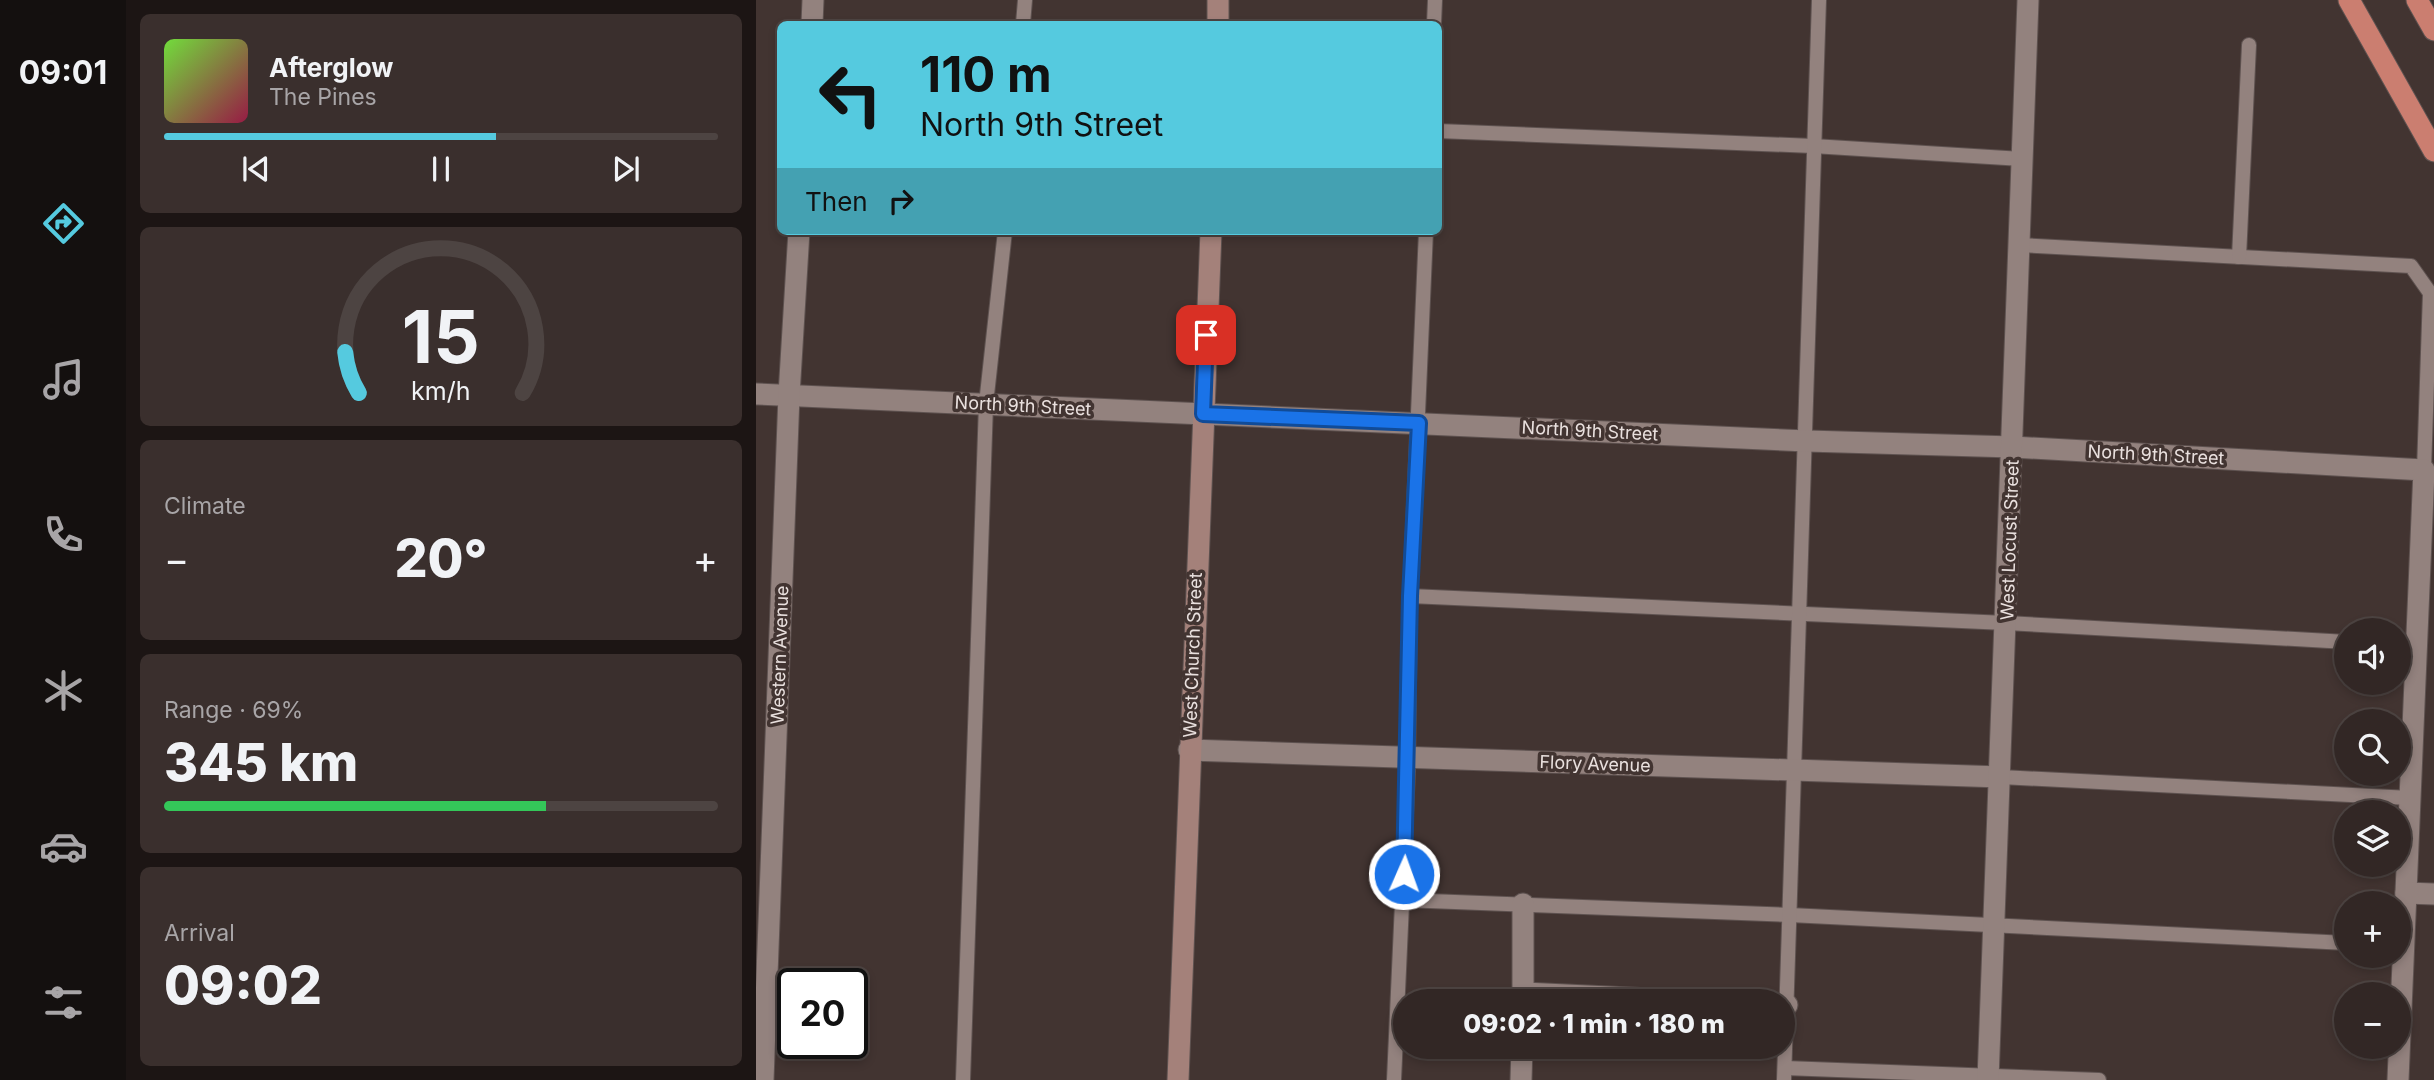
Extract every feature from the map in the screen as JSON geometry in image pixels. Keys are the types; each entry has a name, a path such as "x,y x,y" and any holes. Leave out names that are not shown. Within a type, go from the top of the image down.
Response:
{"highway":[{"path":"2349,0 2434,151"},
{"path":"2417,0 2434,30"}],"street":[{"path":"811,21 813,0"},
{"path":"1218,0 1218,21"},
{"name":"West Locust Street","path":"1988,1077 2028,0"},
{"name":"Western Avenue","path":"763,1080 762,970 799,235"},
{"name":"West Church Street","path":"1178,1080 1210,235"},
{"name":"North 9th Street","path":"756,394 1807,441 2013,447 2424,470"},
{"path":"2411,618 2424,470"},
{"path":"2406,891 2410,798 2409,695"},
{"name":"Flory Avenue","path":"1189,750 2000,777"},
{"path":"2411,893 2434,894"},
{"path":"1523,904 1523,989"},
{"path":"2398,1080 2401,968"},
{"path":"1521,1080 1522,1059"}],"lane":[{"path":"1023,21 1025,0"},
{"path":"1434,21 1435,0"},
{"path":"1786,989 1796,770 1819,0"},
{"path":"2239,257 2249,45"},
{"path":"1442,131 1813,146 2022,159"},
{"path":"963,1080 986,404 1005,235"},
{"path":"1394,1080 1404,900 1409,756 1410,596 1426,235"},
{"path":"2020,245 2411,266 2430,293 2424,470"},
{"path":"1410,596 2006,623 2334,641"},
{"path":"2000,777 2410,798"},
{"path":"1404,900 1790,915 2334,942"},
{"path":"1785,1074 2099,1080"}],"route":[{"path":"1206,335 1203,414 1419,423 1410,596 1409,756 1404,874"}]}
